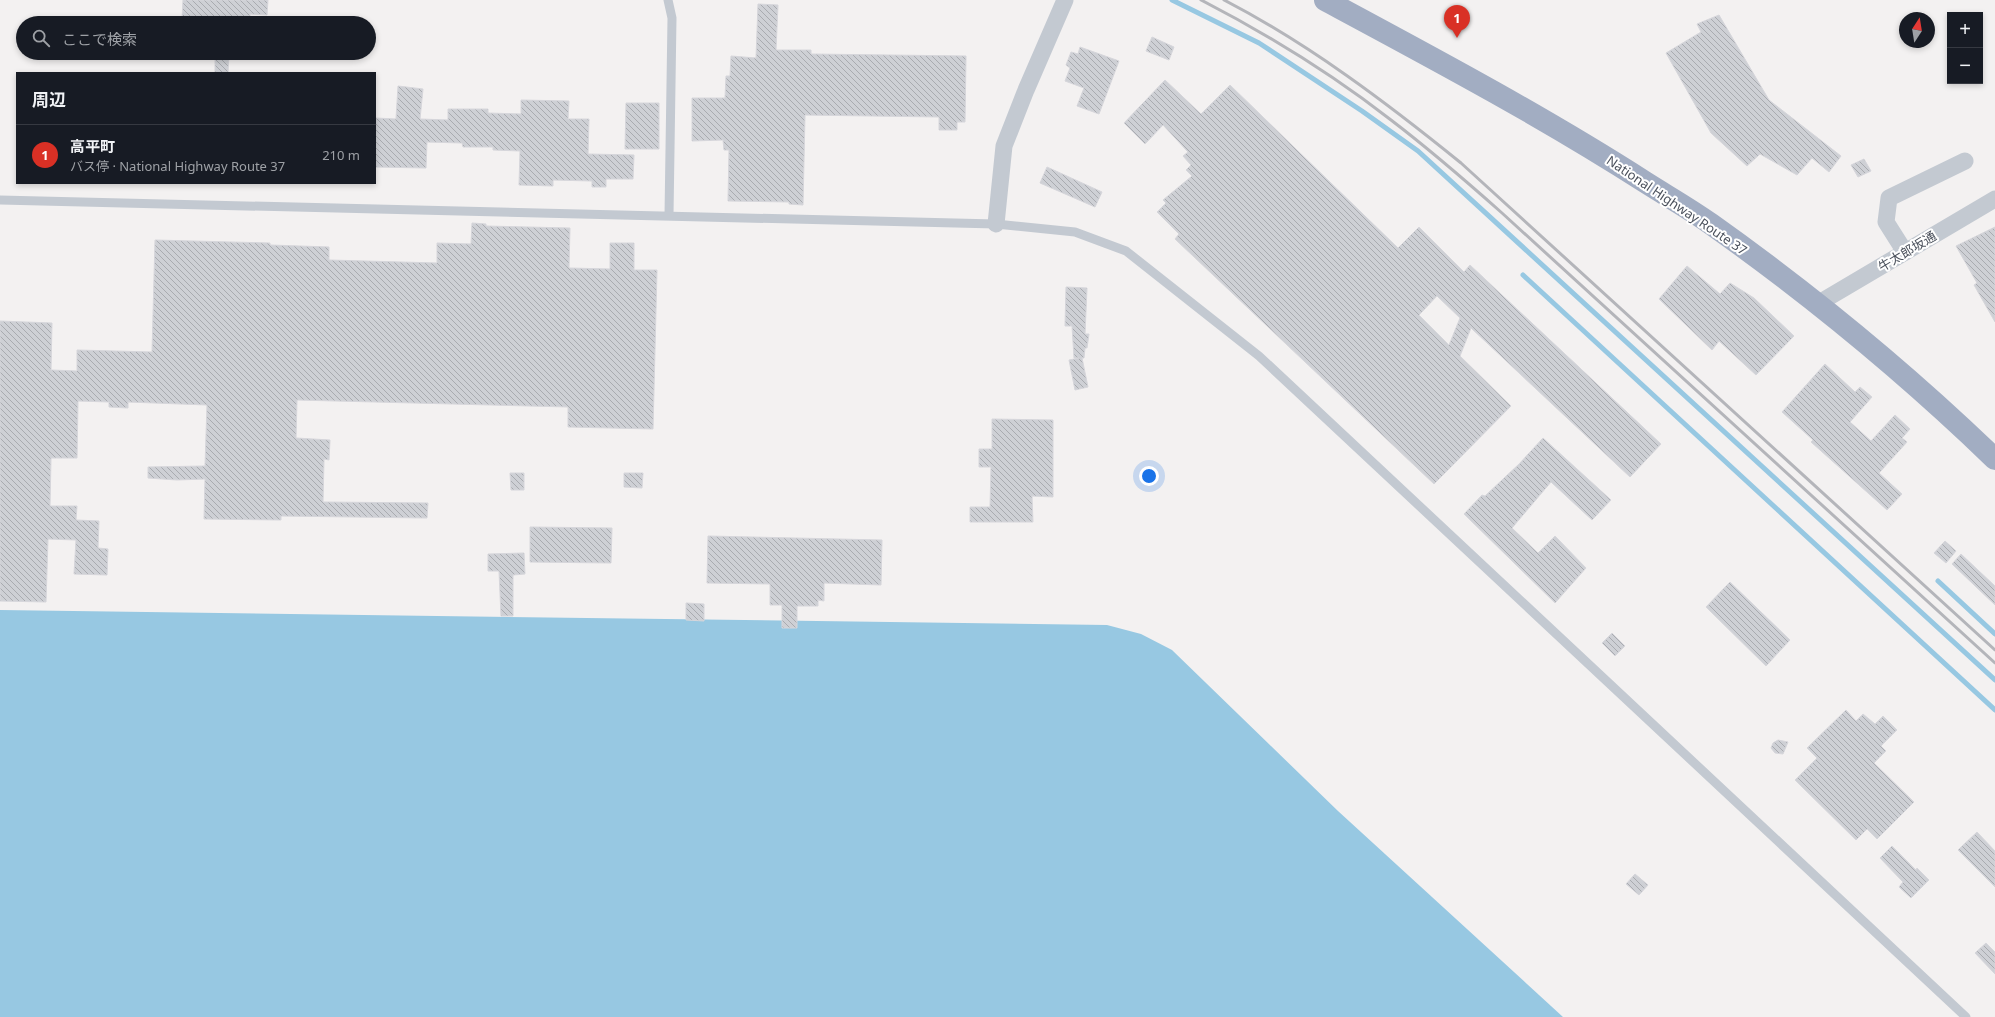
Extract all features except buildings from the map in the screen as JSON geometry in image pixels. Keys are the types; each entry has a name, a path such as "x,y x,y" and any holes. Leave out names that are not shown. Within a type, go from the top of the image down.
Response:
{"highway":[{"name":"National Highway Route 37","path":"1325,0 1352,7 1470,78 1581,141 1710,224 1819,303 1958,423 1995,459"}],"street":[{"path":"996,224 1004,146 1026,90 1066,0"},
{"path":"1905,252 1886,222 1889,198 1965,161"},
{"name":"牛太郎坂通","path":"1819,303 1995,199"}],"lane":[{"path":"668,0 672,18 670,215"},
{"path":"0,200 996,224 1076,232 1126,251 1259,356 1966,1017"}],"water":[{"path":"0,610 1107,625 1141,634 1172,650 1338,811 1563,1017 0,1017"}],"waterway":[{"path":"1172,0 1259,43 1362,111 1418,151 1995,680"},
{"path":"1523,275 1995,710"},
{"path":"1938,581 1995,634"}],"railway":[{"path":"1201,0 1275,41 1346,87 1405,131 1461,177 1995,663"},
{"path":"1224,0 1256,17 1317,55 1405,118 1461,163 1995,650"}],"place":[{"name":"高平町","path":"1457,38"}]}
